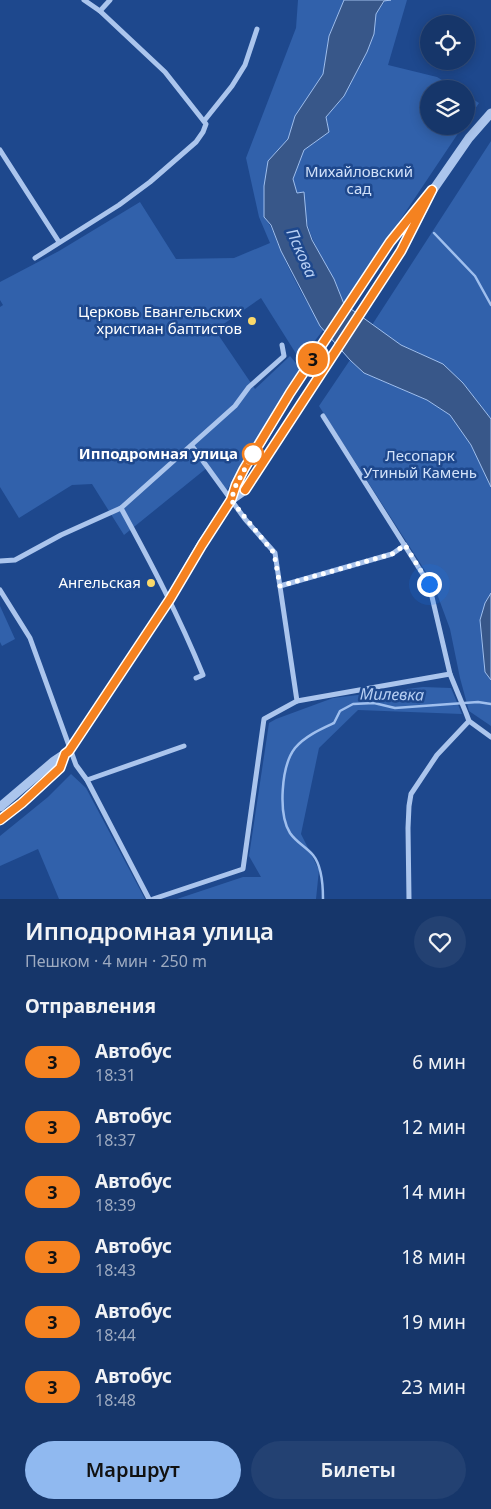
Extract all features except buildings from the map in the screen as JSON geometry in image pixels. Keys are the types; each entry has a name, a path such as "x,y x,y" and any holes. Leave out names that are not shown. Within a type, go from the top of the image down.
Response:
{"street":[{"path":"84,0 100,11 165,72 205,123"},
{"path":"100,11 110,0"},
{"path":"35,258 120,205 196,142 205,123 245,65 257,29"},
{"path":"0,820 22,803 60,768 67,752 170,599 231,500 244,469 290,393 390,242 432,190 469,138 491,113"},
{"path":"0,150 59,242"},
{"path":"231,500 245,490 401,251 432,190"},
{"path":"0,561 15,560 61,535 120,508 235,406 249,387 284,356 282,345"},
{"path":"323,416 429,584 450,674 469,721 491,738"},
{"path":"192,446 231,500 274,553 298,701"},
{"path":"120,508 170,599 203,675 196,678"},
{"path":"280,586 392,554 405,545"},
{"path":"0,590 30,638 57,711 67,752 87,780 151,899 243,869 264,718 298,701 450,674"},
{"path":"409,899 408,828 409,806 412,794 437,755 469,721"},
{"path":"87,780 184,746"},
{"path":"0,807 67,752"}],"green space":[{"path":"298,0 344,0 329,35 323,74 295,116 288,139 268,161 264,217 272,229 301,291 324,329 300,360 261,298 215,330 255,389 290,356 300,368 227,490 208,467 124,535 92,484 72,485 19,518 0,487 0,307 3,305 0,300 0,282 59,251 140,202 176,259 234,258 270,243 259,217 246,158 296,28"},
{"name":"Михайловский сад","path":"407,0 388,65 437,77 442,80 420,80 420,135 457,135 344,304 336,284 312,238 306,217 304,192 297,193 293,179 304,150 318,140 328,124 326,117 344,96 367,52 374,34 376,14 385,1"},
{"path":"475,101 479,103 475,109"},
{"path":"491,141 491,419 463,383 455,376 418,352 401,345 372,325"},
{"name":"Лесопарк Утиный Камень","path":"350,360 364,373 427,400 450,415 471,445 491,487 491,593 485,603 482,634 485,672 491,680 491,726 469,711 450,629 433,583 319,406"},
{"path":"0,606 15,639 2,646 0,642"},
{"path":"423,687 451,688 462,714 358,710 319,748 301,834 319,870 316,899 177,899 243,877 261,877 249,856 269,723 333,698"},
{"path":"71,774 86,788 145,899 59,899 38,849 0,866 0,836 48,797"}],"water":[{"name":"Пскова","path":"344,0 391,0 384,1 376,14 374,34 367,52 344,96 326,117 329,132 304,150 293,179 297,193 304,192 307,226 312,240 334,279 344,304 401,345 443,364 463,383 491,419 491,487 471,445 450,415 427,400 364,373 320,326 281,251 271,225 264,217 264,186 268,161 288,139 295,116 323,74 329,36"},
{"path":"491,593 491,680 485,672 480,620 485,603"}],"waterway":[{"path":"434,233 475,276 491,305"},
{"name":"Милевка","path":"323,899 321,876 316,859 295,839 286,825 283,803 284,778 290,756 295,748 308,736 334,723 340,711 353,704 374,703 395,708 478,702 491,704"}],"bus line":[{"name":"3","path":"0,820 22,803 60,768 65,754 69,751 170,599 231,500 244,469 290,393 390,242 432,190 401,251 245,490"}],"place":[{"name":"Церковь Евангельских христиан баптистов","path":"252,321"},
{"name":"Ипподромная улица","path":"253,454"},
{"name":"Ангельская","path":"151,583"}],"route":[{"path":"253,454 236,485 231,500 274,553 280,586 392,554 405,545 429,584"}]}
